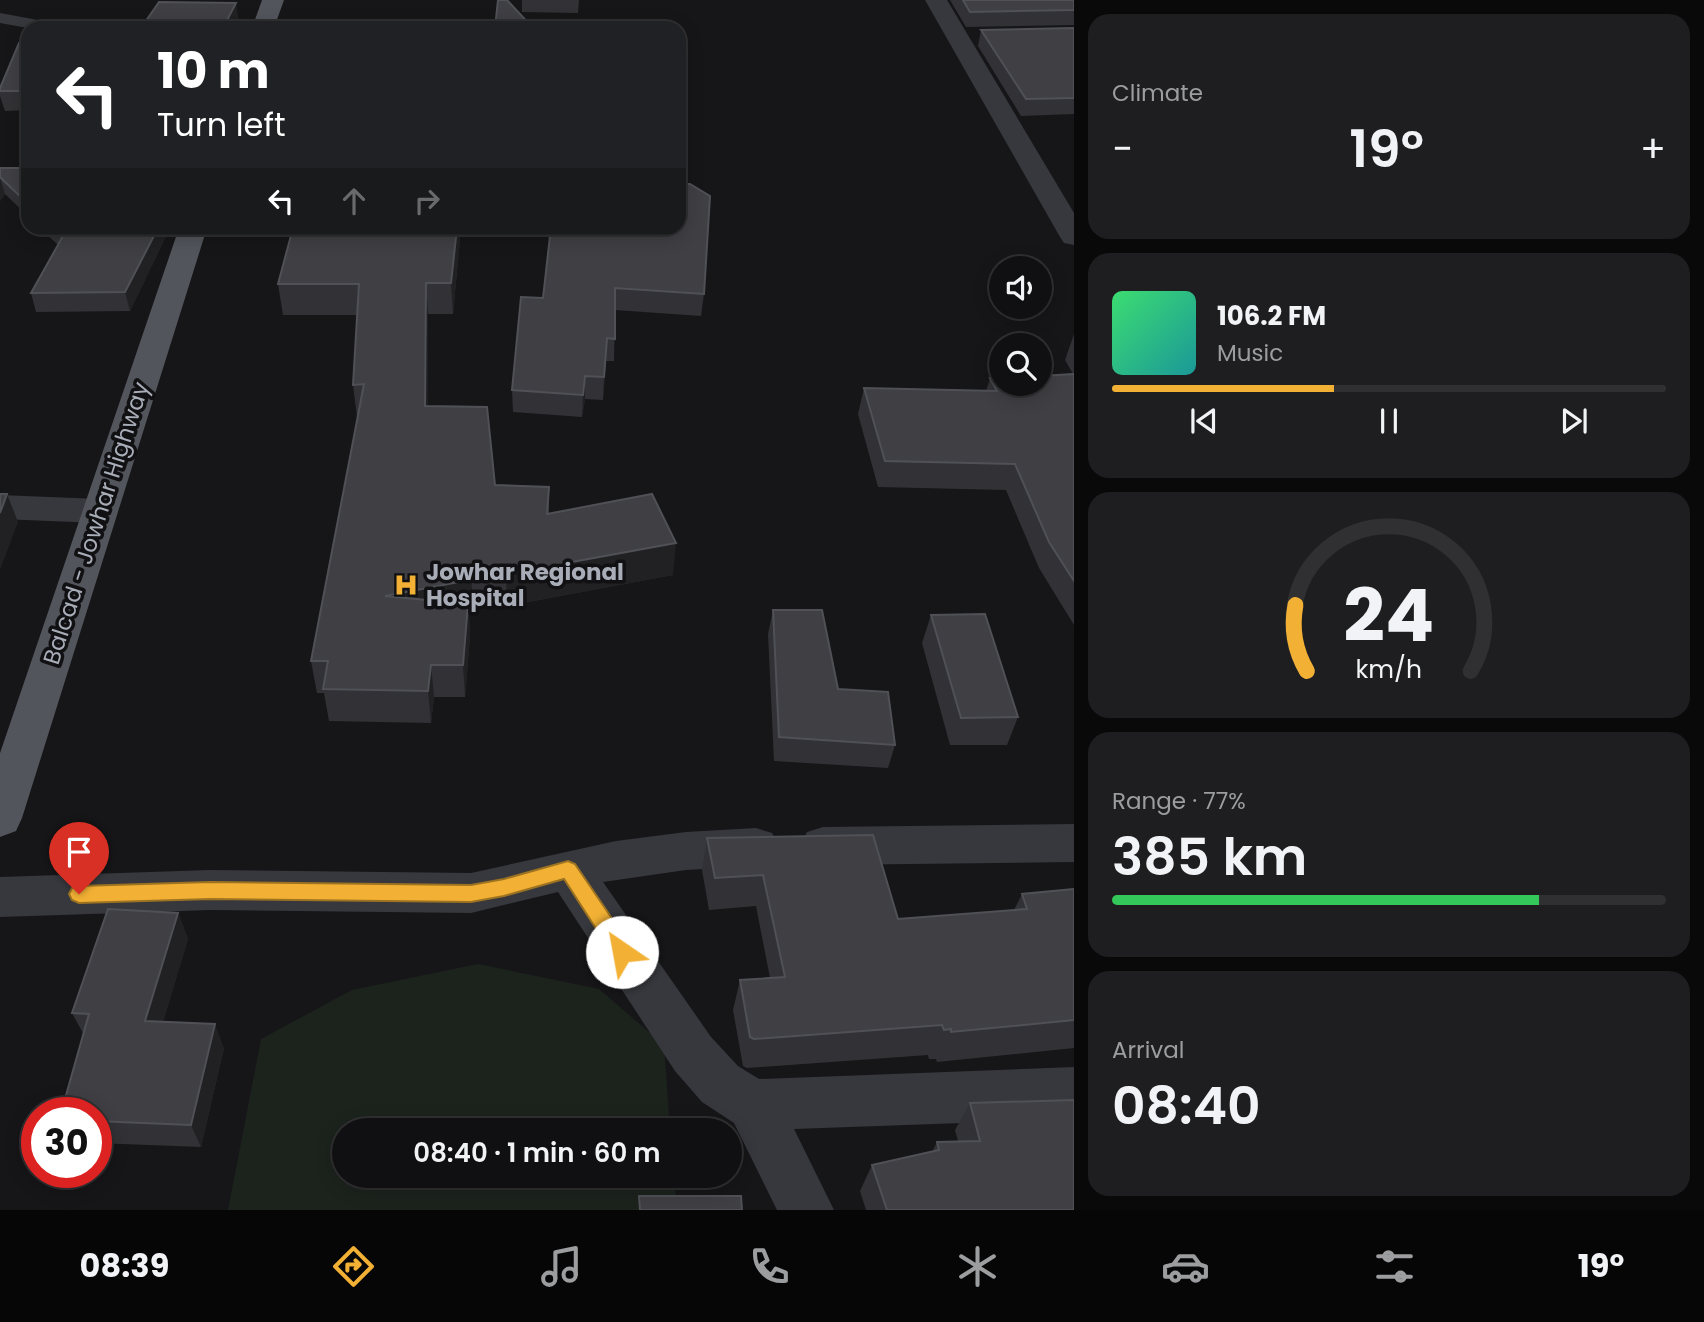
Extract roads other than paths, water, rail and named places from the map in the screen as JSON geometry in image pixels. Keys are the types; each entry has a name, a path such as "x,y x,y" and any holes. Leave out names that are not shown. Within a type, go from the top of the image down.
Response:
{"main road":[{"path":"266,21 273,0"},
{"name":"Balcad - Jowhar Highway","path":"0,818 191,235"}],"street":[{"path":"936,0 1074,237"},
{"path":"957,37 982,36"},
{"path":"0,507 99,511"},
{"path":"0,897 210,890 471,893 504,888 568,869 711,847 1074,843"},
{"path":"568,869 692,1054 720,1084 753,1105 806,1210"},
{"path":"753,1105 1074,1093"}],"lane":[{"path":"0,18 21,22"}],"place":[{"name":"Jowhar Regional Hospital","path":"406,585"}]}
